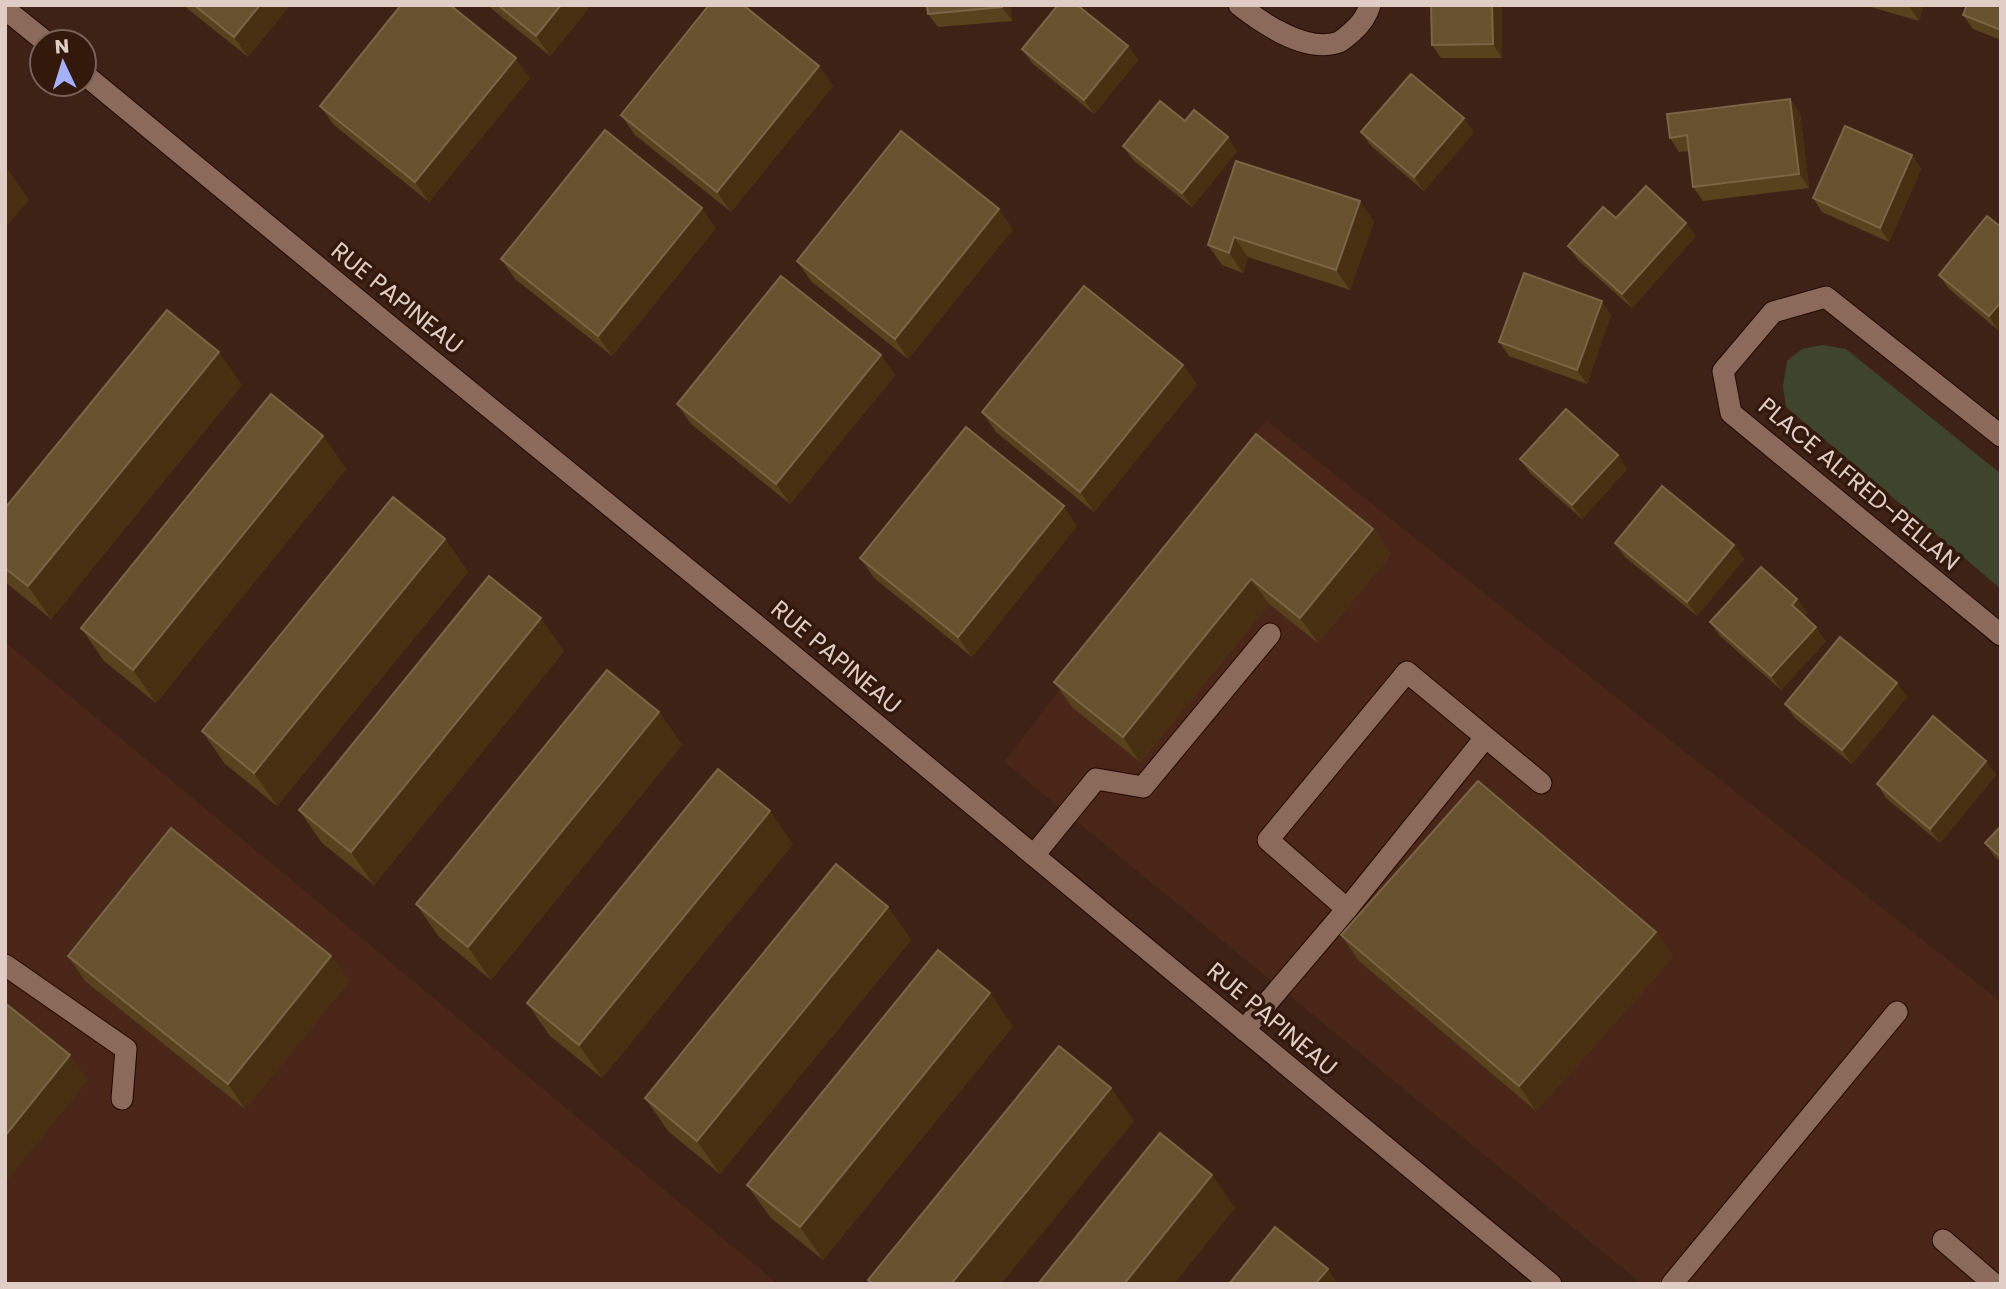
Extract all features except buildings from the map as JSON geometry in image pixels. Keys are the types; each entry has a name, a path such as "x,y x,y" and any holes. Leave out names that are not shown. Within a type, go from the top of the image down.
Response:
{"street":[{"path":"1239,5 1267,27 1318,43 1338,42 1368,14 1370,5"},
{"path":"5,9 29,28"},
{"name":"RUE PAPINEAU","path":"98,86 1551,1284"},
{"name":"PLACE ALFRED-PELLAN","path":"2001,436 1826,297 1773,312 1723,371 1731,413 2001,635"},
{"path":"1034,855 1096,779 1143,787 1270,634"},
{"path":"1347,909 1268,841 1407,672 1541,783"},
{"path":"1244,1030 1347,909 1485,738"},
{"path":"5,965 126,1049 122,1098"},
{"path":"1672,1284 1897,1012"},
{"path":"1943,1240 1994,1284"}],"shaded area":[{"path":"1266,420 2001,1002 2001,1284 1642,1284 1004,762"},
{"path":"5,642 778,1284 5,1284"}],"green space":[{"path":"1823,345 1846,349 2001,474 2001,589 1786,407 1783,386 1787,361 1802,349"}]}
